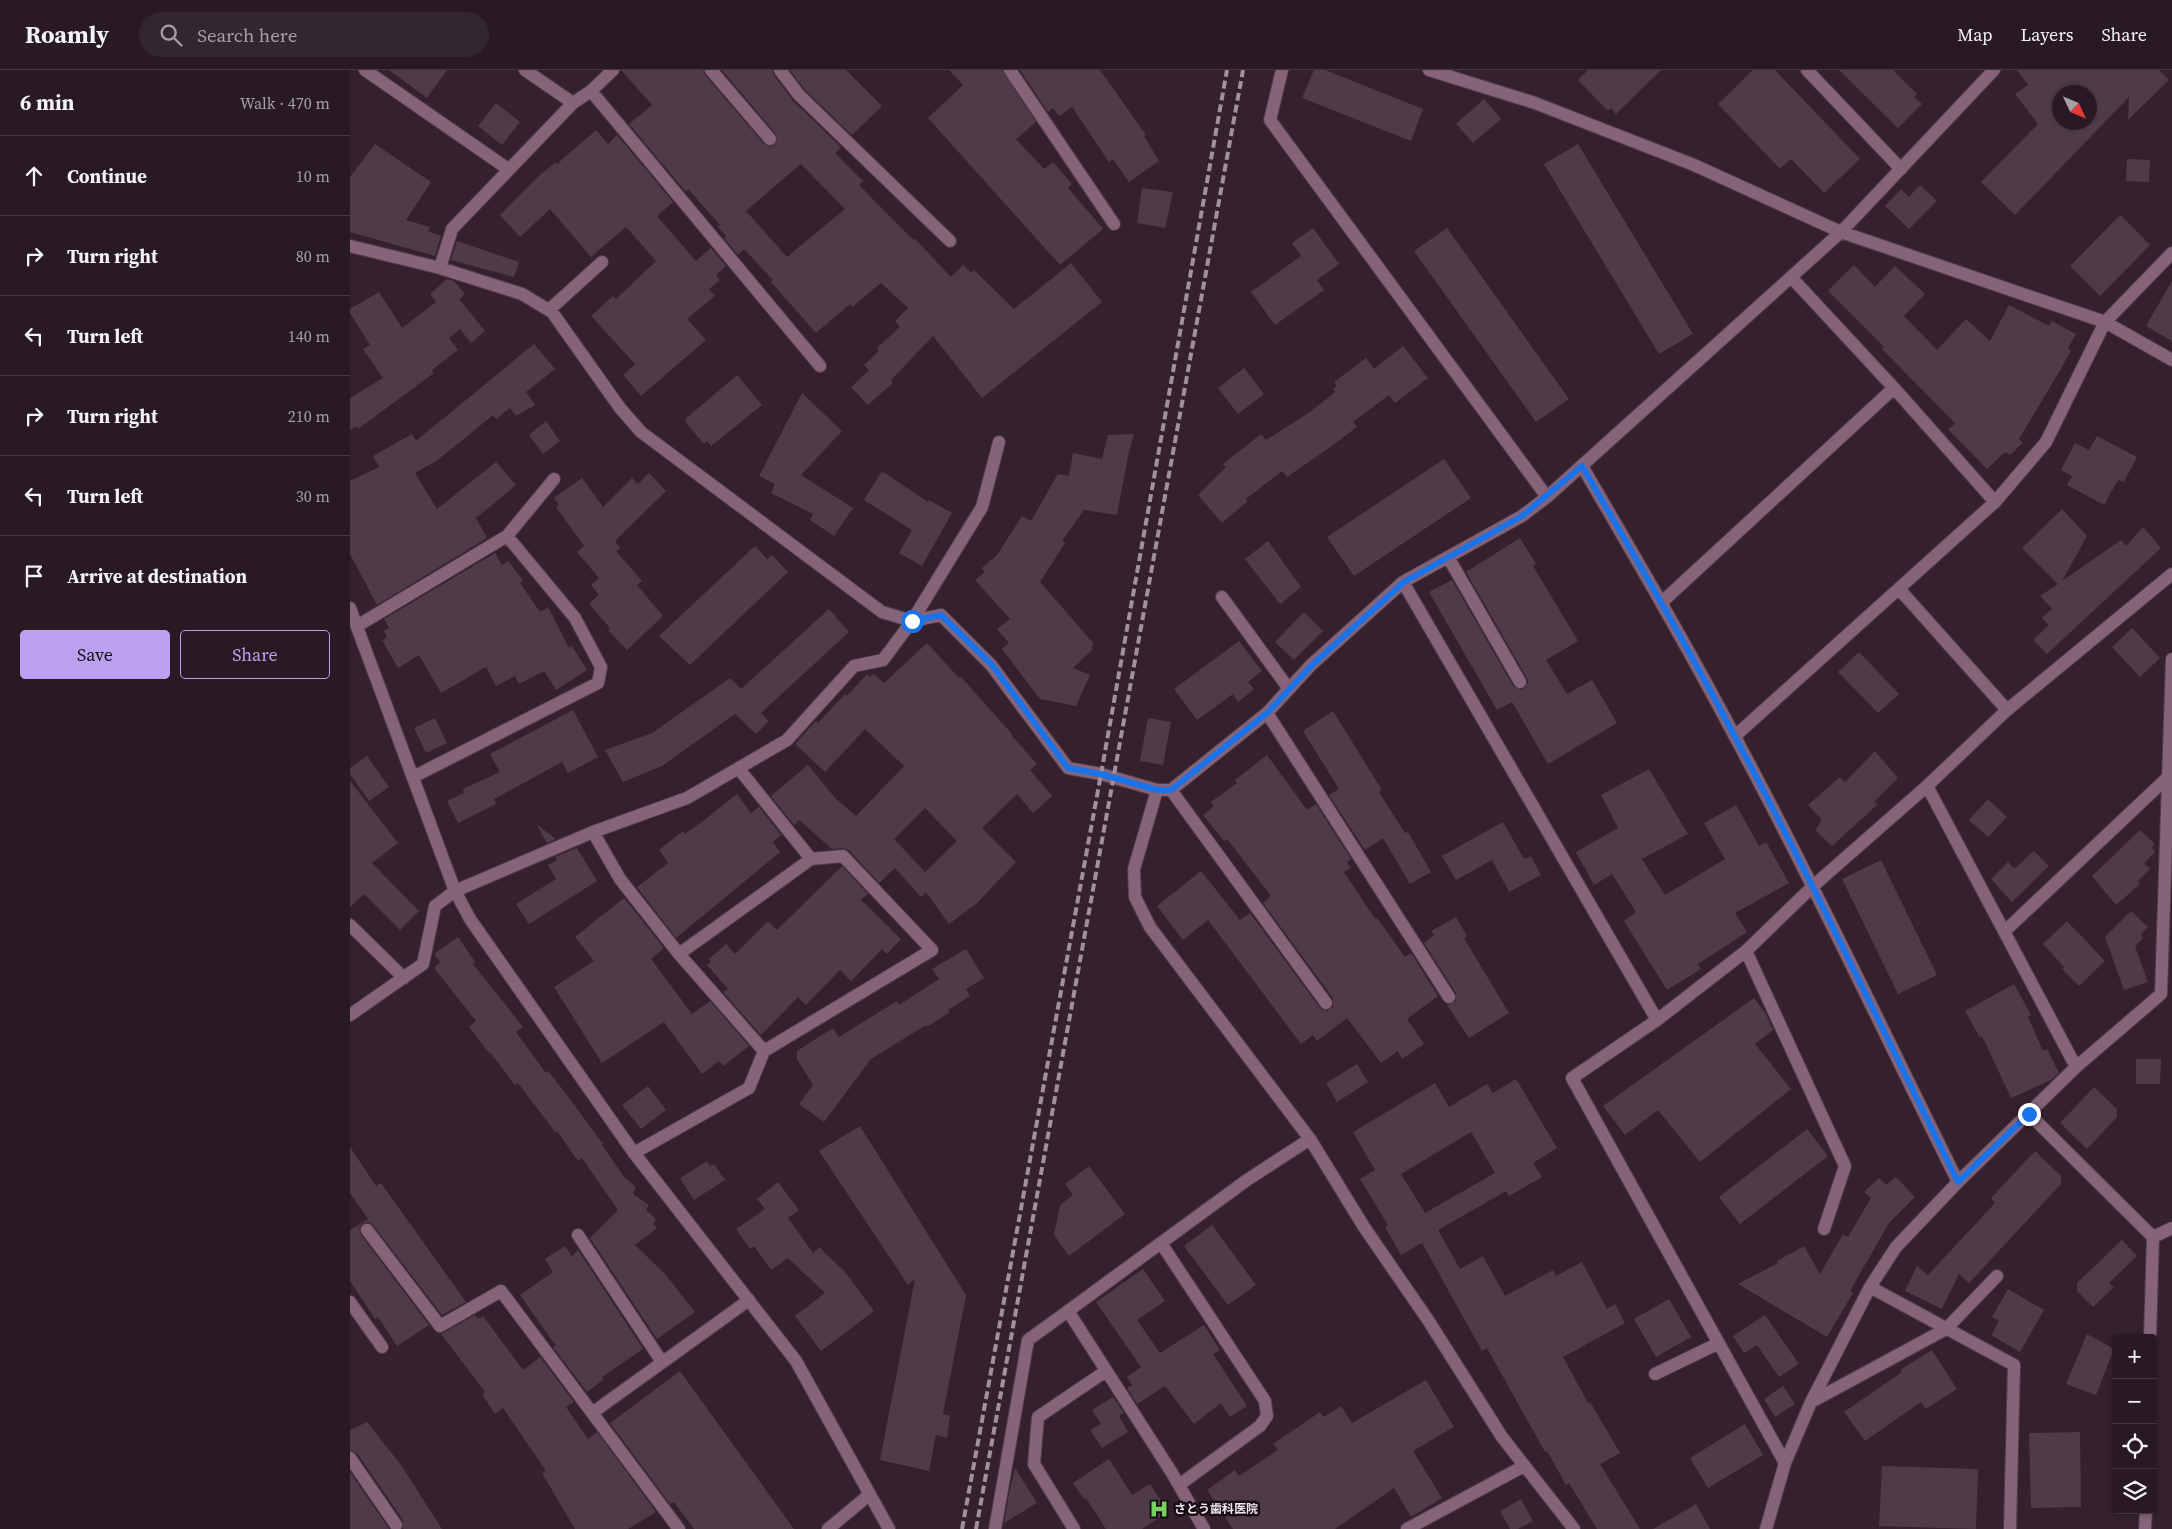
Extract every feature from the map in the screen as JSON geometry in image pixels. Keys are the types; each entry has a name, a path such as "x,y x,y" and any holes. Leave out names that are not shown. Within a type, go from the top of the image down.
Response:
{"street":[{"path":"365,70 508,169"},
{"path":"525,70 573,103"},
{"path":"440,268 452,229 573,103 591,91 612,70"},
{"path":"711,70 770,139"},
{"path":"780,70 800,96 950,241"},
{"path":"1010,70 1114,224"},
{"path":"1282,70 1270,120 1547,497"},
{"path":"1429,70 1534,103 1686,162 1841,232 2105,322 2172,360"},
{"path":"1807,70 1900,170"},
{"path":"350,246 440,268 522,294 549,310 620,408 641,432 882,612 912,621 941,615 992,665 1068,768 1101,774 1157,790 1171,790 1267,713 1312,665 1404,582 1522,516 1547,497 1841,232 1993,70"},
{"path":"591,91 820,366"},
{"path":"1735,736 1900,590 1995,502 2046,442 2105,322 2172,253"},
{"path":"549,310 602,262"},
{"path":"1791,277 1894,388 1995,502"},
{"path":"1662,602 1894,388"},
{"path":"350,1015 423,964 435,906 455,891 593,832 687,798 787,740 854,666 883,660 912,621 982,507 999,442"},
{"path":"1582,466 1662,602 1735,736 1958,1182"},
{"path":"357,626 507,536 554,479"},
{"path":"413,777 598,683 601,667 575,618 507,536"},
{"path":"1448,557 1520,682"},
{"path":"1785,1463 1572,1078 1656,1020 1746,951 1812,887 1927,786 2007,710 2172,574"},
{"path":"1404,582 1656,1020"},
{"path":"1900,590 2007,710"},
{"path":"1222,596 1289,689"},
{"path":"350,608 455,891 470,919 634,1154 796,1361 868,1495 889,1529"},
{"path":"1766,1529 1785,1463 1811,1402 1870,1287 1896,1247 1958,1182 2076,1067 2161,994 2172,658"},
{"path":"1267,713 1449,997"},
{"path":"739,769 811,858"},
{"path":"2005,931 2167,778"},
{"path":"1927,786 2076,1067"},
{"path":"1157,790 1134,869 1135,896 1150,927 1310,1139 1364,1227 1428,1320 1502,1437 1574,1529"},
{"path":"1171,790 1326,1003"},
{"path":"593,832 620,879 679,954 764,1051"},
{"path":"634,1154 749,1088 764,1051 932,950 843,856 811,858 679,954"},
{"path":"353,934 404,978"},
{"path":"1746,951 1845,1166 1824,1229"},
{"path":"2029,1114 2153,1237 2150,1334"},
{"path":"995,1529 1028,1340 1247,1180 1310,1139"},
{"path":"2153,1237 2172,1228"},
{"path":"367,1230 440,1326 501,1291 679,1529"},
{"path":"578,1235 662,1362"},
{"path":"1161,1243 1266,1401 1267,1416 1260,1426 1179,1485"},
{"path":"1811,1402 1946,1329 1997,1276"},
{"path":"1870,1287 2014,1365 2010,1529"},
{"path":"592,1413 749,1300"},
{"path":"350,1302 382,1347"},
{"path":"1068,1311 1179,1485 1204,1529"},
{"path":"1655,1374 1719,1343"},
{"path":"1074,1529 1034,1464 1038,1417 1106,1371"},
{"path":"350,1458 396,1525"},
{"path":"1408,1529 1524,1466"},
{"path":"828,1529 868,1495"},
{"path":"2145,1529 2146,1514"}],"building":[{"path":"389,70 447,70 427,98"},
{"path":"621,70 703,70 705,75 764,144 771,147 777,142 776,134 722,70 772,70 793,101 841,147 835,153 863,181 859,185 951,277 963,265 971,273 974,270 1014,309 1071,263 1102,302 982,398 933,336 891,380 893,383 868,405 851,387 869,370 864,365 879,351 877,348 900,327 895,321 908,308 881,283 852,307 850,304 816,333 771,282 773,280 744,249 738,255 724,238 726,236 718,227 720,225 688,189 686,192 629,124 652,105","holes":["801,164 845,209 787,257 746,211"]},
{"path":"790,70 846,70 882,106 852,135 805,90"},
{"path":"949,70 1002,70 1036,122 1016,139 1044,169 1053,162 1072,184 1068,188 1103,229 1060,265 928,118 963,85"},
{"path":"1020,70 1100,70 1146,135 1144,136 1159,161 1129,182 1113,159 1109,162 1072,107 1059,116 1053,108 1048,112"},
{"path":"1314,70 1325,70 1423,109 1411,141 1302,98"},
{"path":"1588,70 1661,70 1616,114 1611,108 1608,111 1578,80"},
{"path":"1753,70 1775,70 1860,159 1824,193 1791,159 1780,169 1718,104"},
{"path":"1839,70 1893,70 1917,94 1914,97 1922,104 1898,128"},
{"path":"2017,70 2159,70 2169,80 2128,120 2129,97 2015,215 1981,182 2038,124 2015,94 2028,85"},
{"path":"1484,99 1501,119 1473,143 1456,124"},
{"path":"496,103 520,122 502,145 478,126"},
{"path":"596,130 608,144 617,135 673,202 657,216 696,261 711,248 726,266 716,275 720,280 709,289 715,296 687,319 706,340 641,396 623,375 635,364 591,316 613,296 616,299 656,261 626,227 591,257 550,209 520,237 500,215 539,176 556,162 557,164"},
{"path":"375,144 431,182 406,220 430,227 428,231 441,236 435,256 350,232 350,177"},
{"path":"1578,144 1693,334 1659,354 1544,164"},
{"path":"2127,159 2150,160 2149,182 2126,181"},
{"path":"1920,185 1937,201 1909,229 1885,206 1901,189 1909,197"},
{"path":"1142,188 1173,192 1165,228 1137,223"},
{"path":"2120,215 2150,245 2100,296 2070,266"},
{"path":"1313,228 1339,264 1317,280 1324,290 1275,325 1251,292 1301,256 1292,243"},
{"path":"1447,228 1569,399 1536,422 1414,251"},
{"path":"457,241 519,262 514,277 451,260"},
{"path":"1854,265 1875,287 1895,266 1925,294 1904,316 1937,350 1966,319 1990,341 2009,305 2049,326 2052,321 2076,334 2068,348 2071,350 2062,367 2019,439 2023,443 2010,455 2005,452 1987,469 1948,429 1955,424 1953,421 1882,349 1884,347 1828,291"},
{"path":"447,279 454,281 465,294 459,299 485,331 471,343 460,329 449,338 458,350 432,370 434,373 358,429 357,426 350,430 350,398 383,378 363,349 370,345 350,313 350,309 379,292 402,328 436,302 430,294"},
{"path":"2172,281 2172,341 2146,326"},
{"path":"534,344 555,369 526,392 535,405 516,416 510,408 496,419 493,415 438,460 415,473 437,509 496,462 516,485 476,518 487,538 377,605 350,554 350,481 379,467 373,456 412,434 416,441"},
{"path":"1403,346 1428,378 1395,403 1389,395 1353,422 1357,427 1287,477 1282,471 1246,499 1247,502 1222,523 1198,495 1226,467 1223,464 1261,434 1266,440 1310,412 1335,392 1333,389 1337,386 1334,382 1366,358 1374,369"},
{"path":"1244,368 1264,394 1238,414 1218,388"},
{"path":"737,375 762,405 711,446 707,441 704,444 685,419"},
{"path":"802,393 842,431 801,475 853,508 834,536 810,520 813,514 771,493 775,484 759,476"},
{"path":"546,421 560,441 543,454 529,435"},
{"path":"1134,434 1117,515 1084,510 1062,541 1065,543 1040,582 1094,644 1091,647 1093,649 1073,668 1090,675 1076,706 1040,699 1002,649 1009,643 997,629 1010,619 975,580 985,572 982,568 997,555 1022,516 1031,521 1058,474 1069,476 1073,453 1102,459 1108,435"},
{"path":"2097,436 2137,457 2124,482 2118,480 2104,505 2067,485 2072,476 2061,470 2075,443 2089,450"},
{"path":"1444,459 1471,498 1354,576 1327,537"},
{"path":"882,471 928,502 929,500 952,513 922,566 899,553 912,530 864,500"},
{"path":"649,473 666,491 615,541 620,548 616,551 642,581 637,585 663,616 627,650 608,630 610,628 589,604 599,595 591,585 599,578 577,552 584,546 556,507 559,505 554,498 582,478 603,507 632,478 638,484"},
{"path":"2062,509 2087,536 2062,581 2121,540 2126,546 2143,527 2161,548 2047,654 2033,640 2049,625 2042,618 2052,609 2040,596 2058,584 2022,548"},
{"path":"1520,538 1536,564 1533,566 1578,641 1546,660 1567,694 1592,680 1617,723 1548,764 1512,702 1497,710 1429,592 1452,580 1513,686 1520,690 1524,689 1528,682 1527,678 1466,572"},
{"path":"1268,541 1301,587 1280,604 1245,559"},
{"path":"755,546 767,559 772,555 788,572 690,665 659,636"},
{"path":"495,553 502,565 508,561 523,580 520,583 540,612 548,607 569,648 572,646 587,670 556,690 544,671 519,684 515,676 496,686 486,667 441,693 419,655 398,668 382,640 387,637 384,631 389,628 384,619"},
{"path":"829,609 849,632 761,713 769,721 756,734 735,714 662,766 623,782 605,750 652,733 730,678 741,689"},
{"path":"1304,612 1323,631 1294,660 1275,642"},
{"path":"2132,628 2160,658 2140,677 2112,647"},
{"path":"1239,641 1262,671 1248,682 1254,689 1238,702 1233,694 1197,720 1174,689"},
{"path":"927,643 959,678 961,677 1037,764 1030,770 1052,796 1033,813 1017,794 982,828 1016,862 977,903 949,924 926,892 921,897 895,868 879,883 849,850 843,848 832,849 799,820 794,825 771,796 808,765 836,799 856,816 904,766 865,729 825,772 795,744 816,721 818,723 867,674 870,677 874,674 884,683","holes":["925,808 957,841 925,872 894,839"]},
{"path":"1859,652 1899,694 1878,713 1838,672"},
{"path":"573,710 598,757 568,773 562,762 494,799 496,804 458,823 447,801 464,793 463,789 500,772 490,754"},
{"path":"1333,711 1382,790 1379,792 1405,833 1408,832 1431,872 1410,884 1383,838 1365,850 1329,795 1339,789 1303,731"},
{"path":"435,718 447,743 426,753 414,728"},
{"path":"1148,718 1171,722 1163,765 1140,761"},
{"path":"1875,751 1898,778 1874,802 1878,804 1832,846 1815,830 1822,820 1808,805 1840,777 1845,782"},
{"path":"1267,755 1307,810 1316,804 1351,859 1347,862 1351,868 1344,872 1375,919 1377,918 1405,957 1411,953 1438,996 1407,1019 1424,1044 1402,1059 1398,1051 1381,1063 1347,1018 1317,1041 1313,1035 1301,1044 1208,920 1183,940 1157,906 1201,871 1240,920 1250,913 1320,1008 1327,1011 1333,1007 1333,998 1263,903 1271,896 1227,839 1224,841 1203,815 1214,806 1211,802 1237,783 1235,780"},
{"path":"367,756 389,787 369,801 350,774 350,768"},
{"path":"1649,769 1688,834 1642,859 1665,895 1725,859 1704,823 1736,805 1759,846 1766,842 1789,883 1735,913 1747,932 1698,964 1701,969 1667,990 1624,921 1636,912 1612,874 1594,885 1576,852 1618,828 1601,795"},
{"path":"350,781 398,843 372,863 419,911 400,930 364,894 350,907"},
{"path":"737,794 751,813 759,807 781,835 773,842 780,852 676,938 637,887 668,863 659,850 683,831 685,834"},
{"path":"1988,799 2007,817 1988,837 1969,820"},
{"path":"1503,822 1524,859 1531,856 1541,875 1509,892 1492,860 1456,880 1442,856"},
{"path":"536,824 556,839 547,843"},
{"path":"2140,830 2155,844 2152,847 2155,852 2144,863 2150,869 2138,881 2140,884 2116,905 2092,876"},
{"path":"577,848 597,881 529,924 516,904 556,879 548,865 557,860 555,857"},
{"path":"2034,851 2049,866 2012,902 1991,879 2008,862 2014,869"},
{"path":"1881,860 1937,975 1898,994 1842,879"},
{"path":"842,866 868,894 861,900 901,939 887,954 882,949 851,981 840,970 806,1005 798,997 761,1035 723,992 728,989 707,965 711,962 709,959 726,944 735,954 768,921 777,930"},
{"path":"624,898 664,948 651,959 692,1014 710,1001 749,1046 723,1066 719,1061 702,1074 664,1022 602,1063 554,987 594,961 575,937"},
{"path":"2131,911 2148,927 2141,934 2143,938 2135,946 2148,982 2124,990 2105,937"},
{"path":"1456,917 1467,936 1464,938 1509,1013 1469,1038 1447,1005 1456,1001 1456,993 1424,943 1434,935 1431,931"},
{"path":"2067,921 2105,961 2079,986 2062,969 2064,967 2043,944"},
{"path":"458,937 475,962 473,964 523,1027 516,1032 546,1073 548,1071 567,1095 625,1178 636,1187 633,1194 649,1205 646,1210 656,1219 653,1224 657,1228 635,1245 665,1274 695,1312 657,1339 590,1238 618,1210 582,1158 578,1161 557,1131 556,1133 518,1083 515,1085 469,1027 476,1021 434,968 440,962 434,954"},
{"path":"966,949 984,978 966,989 970,996 948,1010 950,1012 927,1027 926,1025 871,1059 824,1122 799,1104 813,1085 797,1059 797,1051 833,1028 839,1037 897,1001 899,1005 939,979 932,969"},
{"path":"2014,984 2031,1015 2028,1017 2043,1051 2047,1049 2059,1073 2051,1080 2011,1098 1982,1036 1980,1038 1965,1011"},
{"path":"1754,998 1766,1014 1773,1030 1755,1044 1791,1089 1700,1162 1658,1110 1625,1135 1603,1106"},
{"path":"2136,1059 2161,1059 2160,1084 2136,1084"},
{"path":"1357,1064 1368,1082 1337,1102 1326,1083"},
{"path":"1516,1079 1557,1148 1533,1163 1542,1177 1509,1196 1506,1191 1438,1230 1460,1269 1483,1256 1505,1296 1553,1270 1556,1276 1582,1262 1607,1309 1615,1304 1625,1323 1563,1357 1588,1403 1590,1402 1620,1453 1600,1464 1640,1529 1597,1529 1569,1483 1566,1485 1547,1451 1545,1452 1487,1348 1482,1351 1422,1243 1401,1255 1385,1227 1388,1225 1360,1179 1375,1170 1353,1132 1435,1083 1449,1107 1487,1084 1493,1093","holes":["1471,1132 1495,1173 1425,1213 1401,1174"]},
{"path":"648,1086 666,1110 641,1129 622,1105"},
{"path":"2094,1087 2117,1109 2117,1117 2087,1149 2060,1123"},
{"path":"860,1126 966,1295 943,1414 950,1416 947,1438 936,1435 929,1471 880,1460 915,1279 908,1285 819,1151"},
{"path":"1807,1129 1828,1156 1740,1224 1719,1197"},
{"path":"350,1147 376,1186 381,1183 466,1302 442,1315 373,1225 370,1222 363,1223 359,1227 361,1235 429,1325 397,1346 378,1317 375,1319 350,1281 350,1230 368,1219 350,1193"},
{"path":"2035,1151 2061,1176 2061,1184 1969,1283 1959,1274 1942,1309 1905,1291 1917,1266 1928,1275 1995,1203 1991,1198"},
{"path":"707,1161 710,1166 714,1164 725,1180 694,1200 680,1178"},
{"path":"1089,1166 1125,1214 1069,1256 1054,1235 1060,1205 1073,1195 1065,1184"},
{"path":"1896,1177 1915,1197 1889,1223 1850,1291 1853,1293 1827,1337 1738,1284 1778,1263 1777,1261 1804,1246 1820,1274 1843,1234 1848,1237 1871,1198 1864,1192 1879,1178 1886,1185"},
{"path":"778,1182 799,1210 788,1218 813,1253 819,1247 845,1272 874,1311 821,1351 795,1316 825,1293 788,1258 771,1270 754,1246 750,1249 736,1229 765,1209 757,1199"},
{"path":"1212,1225 1256,1285 1228,1305 1184,1246"},
{"path":"2122,1240 2137,1256 2109,1283 2114,1287 2093,1307 2077,1291 2077,1283"},
{"path":"565,1246 572,1256 578,1250 643,1349 602,1377 603,1380 587,1392 553,1347 556,1346 520,1295 553,1272 545,1259"},
{"path":"1143,1269 1165,1301 1137,1320 1160,1353 1204,1325 1220,1350 1213,1354 1247,1406 1230,1417 1221,1403 1194,1424 1165,1386 1137,1404 1127,1388 1132,1385 1127,1377 1141,1367 1096,1302"},
{"path":"2008,1289 2044,1310 2020,1352 1991,1335 1999,1321 1992,1317"},
{"path":"1669,1299 1691,1337 1656,1357 1634,1319"},
{"path":"475,1315 478,1319 483,1316 523,1370 540,1357 574,1402 566,1407 588,1439 597,1432 656,1512 628,1529 575,1529 542,1473 546,1471 503,1408 495,1414 482,1394 485,1392 441,1334"},
{"path":"1765,1315 1799,1364 1779,1377 1757,1345 1744,1353 1733,1336"},
{"path":"2087,1334 2112,1348 2112,1354 2096,1395 2066,1384"},
{"path":"1932,1350 1957,1389 1926,1409 1921,1402 1865,1441 1844,1412 1902,1372 1900,1370"},
{"path":"680,1371 794,1529 694,1529 674,1502 670,1504 610,1423"},
{"path":"1426,1380 1454,1427 1413,1451 1442,1498 1411,1517 1394,1488 1335,1529 1233,1529 1207,1490 1235,1470 1239,1476 1278,1450 1273,1444 1320,1412 1324,1417 1341,1406 1352,1423"},
{"path":"1783,1386 1795,1404 1775,1417 1764,1399"},
{"path":"1113,1397 1124,1413 1119,1416 1128,1432 1102,1448 1090,1430 1101,1424 1092,1410"},
{"path":"367,1422 401,1465 442,1529 403,1529 403,1520 357,1453 350,1450 350,1430"},
{"path":"1745,1424 1763,1455 1708,1488 1690,1458"},
{"path":"2080,1432 2081,1507 2031,1508 2029,1433"},
{"path":"1109,1459 1132,1495 1150,1484 1168,1512 1142,1529 1106,1529 1086,1498 1084,1499 1073,1483"},
{"path":"1882,1466 1978,1469 1976,1529 1879,1526"},
{"path":"1015,1468 1037,1503 1004,1523 1009,1494"},
{"path":"350,1472 389,1529 350,1529"},
{"path":"1521,1499 1533,1521 1518,1529 1510,1529 1500,1511"},
{"path":"1696,1504 1710,1529 1653,1529"}],"railway":[{"path":"962,1529 1101,774 1227,70"},
{"path":"976,1529 1243,70"}],"place":[{"name":"さとう歯科医院","path":"1159,1509"}],"route":[{"path":"912,621 941,615 992,665 1068,768 1101,774 1157,790 1171,790 1267,713 1312,665 1404,582 1522,516 1582,466 1662,602 1735,736 1958,1182 2029,1114"}]}
